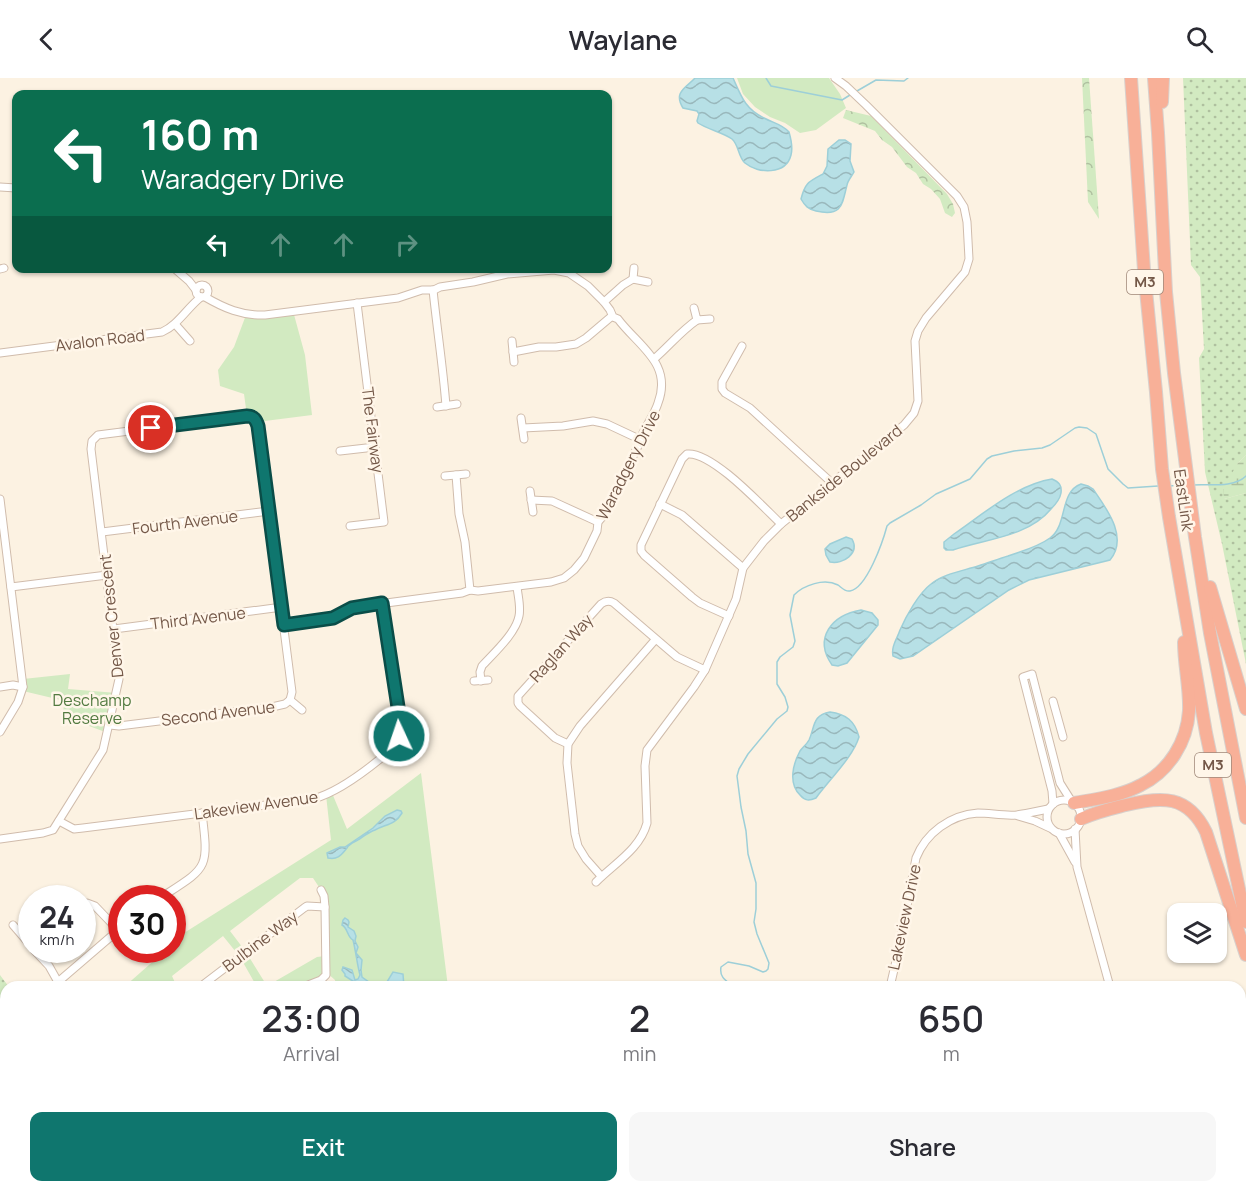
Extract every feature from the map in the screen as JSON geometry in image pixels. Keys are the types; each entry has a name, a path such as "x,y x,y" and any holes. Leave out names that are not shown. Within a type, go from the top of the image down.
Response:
{"highway":[{"name":"EastLink","path":"1130,78 1162,469 1209,743 1246,922"},
{"name":"EastLink","path":"1154,78 1166,292 1174,373 1210,633 1246,818"},
{"path":"1158,134 1164,78"},
{"path":"1195,537 1246,709"},
{"path":"1073,803 1121,793 1140,786 1162,771 1176,753 1184,736 1189,713 1184,659 1184,607"},
{"path":"1078,824 1105,810 1155,799 1168,800 1186,807 1206,832 1246,955"}],"street":[{"name":"Bankside Boulevard","path":"567,744 575,834 578,846 599,879 634,847 645,831 647,823 645,766 647,750 705,670 736,599 743,568 781,524 904,425 914,413 918,401 915,341 918,331 926,318 965,272 969,259 964,207 957,196 866,105 835,78"},
{"path":"633,279 634,268"},
{"name":"Waradgery Drive","path":"180,273 217,303 238,313 254,316 400,297 422,290 433,290 519,273"},
{"name":"Waradgery Drive","path":"284,625 333,618 352,608 382,603 470,590 518,587 557,581 571,573 584,558 597,531 598,522 611,503 638,446 639,439 650,421 660,398 661,387 654,359 618,319 612,316 604,302 592,290 567,273"},
{"path":"604,302 633,279 648,282"},
{"path":"433,290 446,406"},
{"name":"Avalon Road","path":"0,353 158,333 175,324 201,292"},
{"name":"The Fairway","path":"350,526 384,522 357,303"},
{"path":"694,308 697,320"},
{"path":"513,352 576,344 612,316"},
{"path":"654,359 697,320 710,319"},
{"path":"175,324 190,341"},
{"path":"512,342 514,362"},
{"path":"742,346 722,382 722,389 750,408 832,483"},
{"path":"437,407 457,404"},
{"name":"Denver Crescent","path":"59,821 101,754 120,679 91,449 92,441 98,435 252,416 258,426 269,511"},
{"path":"521,418 524,439"},
{"path":"523,428 562,426 593,421 606,424 639,439"},
{"path":"339,451 375,447"},
{"path":"729,616 700,603 641,551 641,545 682,459 687,454 695,454 720,468 781,524"},
{"path":"445,476 466,474"},
{"path":"456,475 470,590"},
{"path":"530,491 533,512"},
{"path":"531,500 552,501 598,522"},
{"path":"0,502 23,687 18,702 0,732"},
{"path":"660,504 682,514 743,568"},
{"path":"269,511 292,692 290,700 302,710"},
{"name":"Fourth Avenue","path":"102,532 269,511"},
{"path":"11,587 107,575"},
{"path":"481,681 482,666 510,635 518,622 520,611 518,587"},
{"name":"Raglan Way","path":"567,744 555,738 520,706 517,699 520,693 601,604 607,601 614,603 655,640"},
{"name":"Lakeview Avenue","path":"59,821 77,829 309,800 327,795 342,787 392,749 398,740 400,725 382,603"},
{"name":"Third Avenue","path":"114,629 282,608"},
{"path":"567,744 655,640 677,657 705,670"},
{"path":"1077,867 1079,810 1060,783 1032,674 1023,677 1052,792 1047,818 1050,827 1056,832 1077,867 1108,981"},
{"path":"0,687 23,687"},
{"name":"Second Avenue","path":"110,725 119,726 272,707 285,704 290,700"},
{"path":"1053,701 1063,737"},
{"path":"1034,720 1043,718"},
{"path":"1051,806 1062,800 1073,803"},
{"name":"Lakeview Drive","path":"1016,815 1051,806"},
{"path":"180,885 193,876 203,865 206,848 201,813"},
{"name":"Lakeview Drive","path":"891,981 915,863 925,842 936,830 957,818 976,813 1016,815 1035,820 1056,832"},
{"path":"0,839 48,832 53,830 59,821"},
{"path":"1056,832 1067,834 1078,824"},
{"path":"320,981 326,975 325,906 321,890"},
{"name":"Bulbine Way","path":"208,981 305,907 325,906"},
{"path":"96,907 108,918"},
{"path":"13,926 18,932"},
{"path":"96,950 108,939"},
{"path":"46,963 57,981"},
{"path":"59,981 80,963"}],"green space":[{"path":"737,78 829,78 846,108 816,130 800,133 755,107 743,94"},
{"path":"1082,78 1089,78 1099,219 1088,202"},
{"path":"1183,78 1246,78 1246,455 1238,463 1224,499 1246,493 1246,664 1205,472 1199,358 1204,349 1200,277 1191,265"},
{"path":"846,110 871,116 947,194 955,213 952,217 945,213 940,199 923,184 916,173 907,167 892,147 875,131 843,118"},
{"path":"293,311 305,355 312,415 257,422 247,416 244,394 220,386 218,370 234,347 246,315"},
{"path":"1246,455 1246,493 1224,499 1223,488 1238,463"},
{"name":"Deschamp Reserve","path":"70,674 68,689 117,693 108,733 62,716 65,701 23,691 23,679"},
{"path":"421,773 447,981 335,981 326,972 326,975 314,981 276,981 317,957 325,956 321,890 313,878 300,878 230,931 264,981 254,981 240,957 223,936 172,976 174,981 131,981 151,963 186,963 186,932 331,840 326,795 332,793 347,829"}],"water":[{"path":"695,78 733,78 744,101 752,110 789,132 792,149 788,162 771,171 751,167 741,158 732,139 698,123 697,111 683,108 679,98 682,91"},
{"path":"839,140 845,140 851,144 850,161 854,172 842,204 836,211 813,210 807,207 801,199 804,189 811,181 823,174 827,166 828,149"},
{"path":"1052,479 1060,486 1060,497 1054,506 1030,526 1005,536 953,550 944,548 944,542 1000,501 1026,487"},
{"path":"1081,484 1093,489 1114,523 1117,542 1110,560 1029,580 1009,590 913,656 900,659 893,656 894,646 903,624 913,605 926,588 947,575 1024,550 1050,538 1056,532 1069,494"},
{"path":"846,537 852,539 854,544 852,553 845,560 830,562 825,549 830,544"},
{"path":"861,610 872,613 878,620 878,625 847,663 832,665 824,646 828,629 842,617"},
{"path":"830,712 841,714 849,719 859,737 846,760 816,798 807,800 800,795 794,785 795,762 809,740 817,719"},
{"path":"397,810 402,813 393,822 352,843 339,856 328,858 327,853 345,847 373,828 385,816"},
{"path":"345,918 348,920 348,927 354,931 358,947 356,953 362,960 362,977 368,981 353,981 345,976 342,970 343,967 352,970 355,980 360,975 353,940 342,925"},
{"path":"393,972 403,974 404,981 388,981"}],"waterway":[{"path":"766,78 771,86 842,100 850,95"},
{"path":"857,91 876,80 904,81 908,78"},
{"path":"726,981 721,974 721,967 728,962 749,966 763,972 768,969 769,963 754,922 756,883 748,854 737,776 748,754 777,719 787,711 785,697 777,684 777,662 793,647 795,641 790,615 794,595 803,588 821,582 838,585 847,591 856,588 868,573 890,523 936,494 970,479 992,456 1042,448 1075,428 1087,428 1096,434 1108,469 1128,488 1158,486"},
{"path":"1193,485 1228,484 1246,476"},
{"path":"1169,486 1182,485"}],"route":[{"path":"151,428 254,417 258,426 284,625 333,618 352,608 382,603 400,720 399,736"}]}
